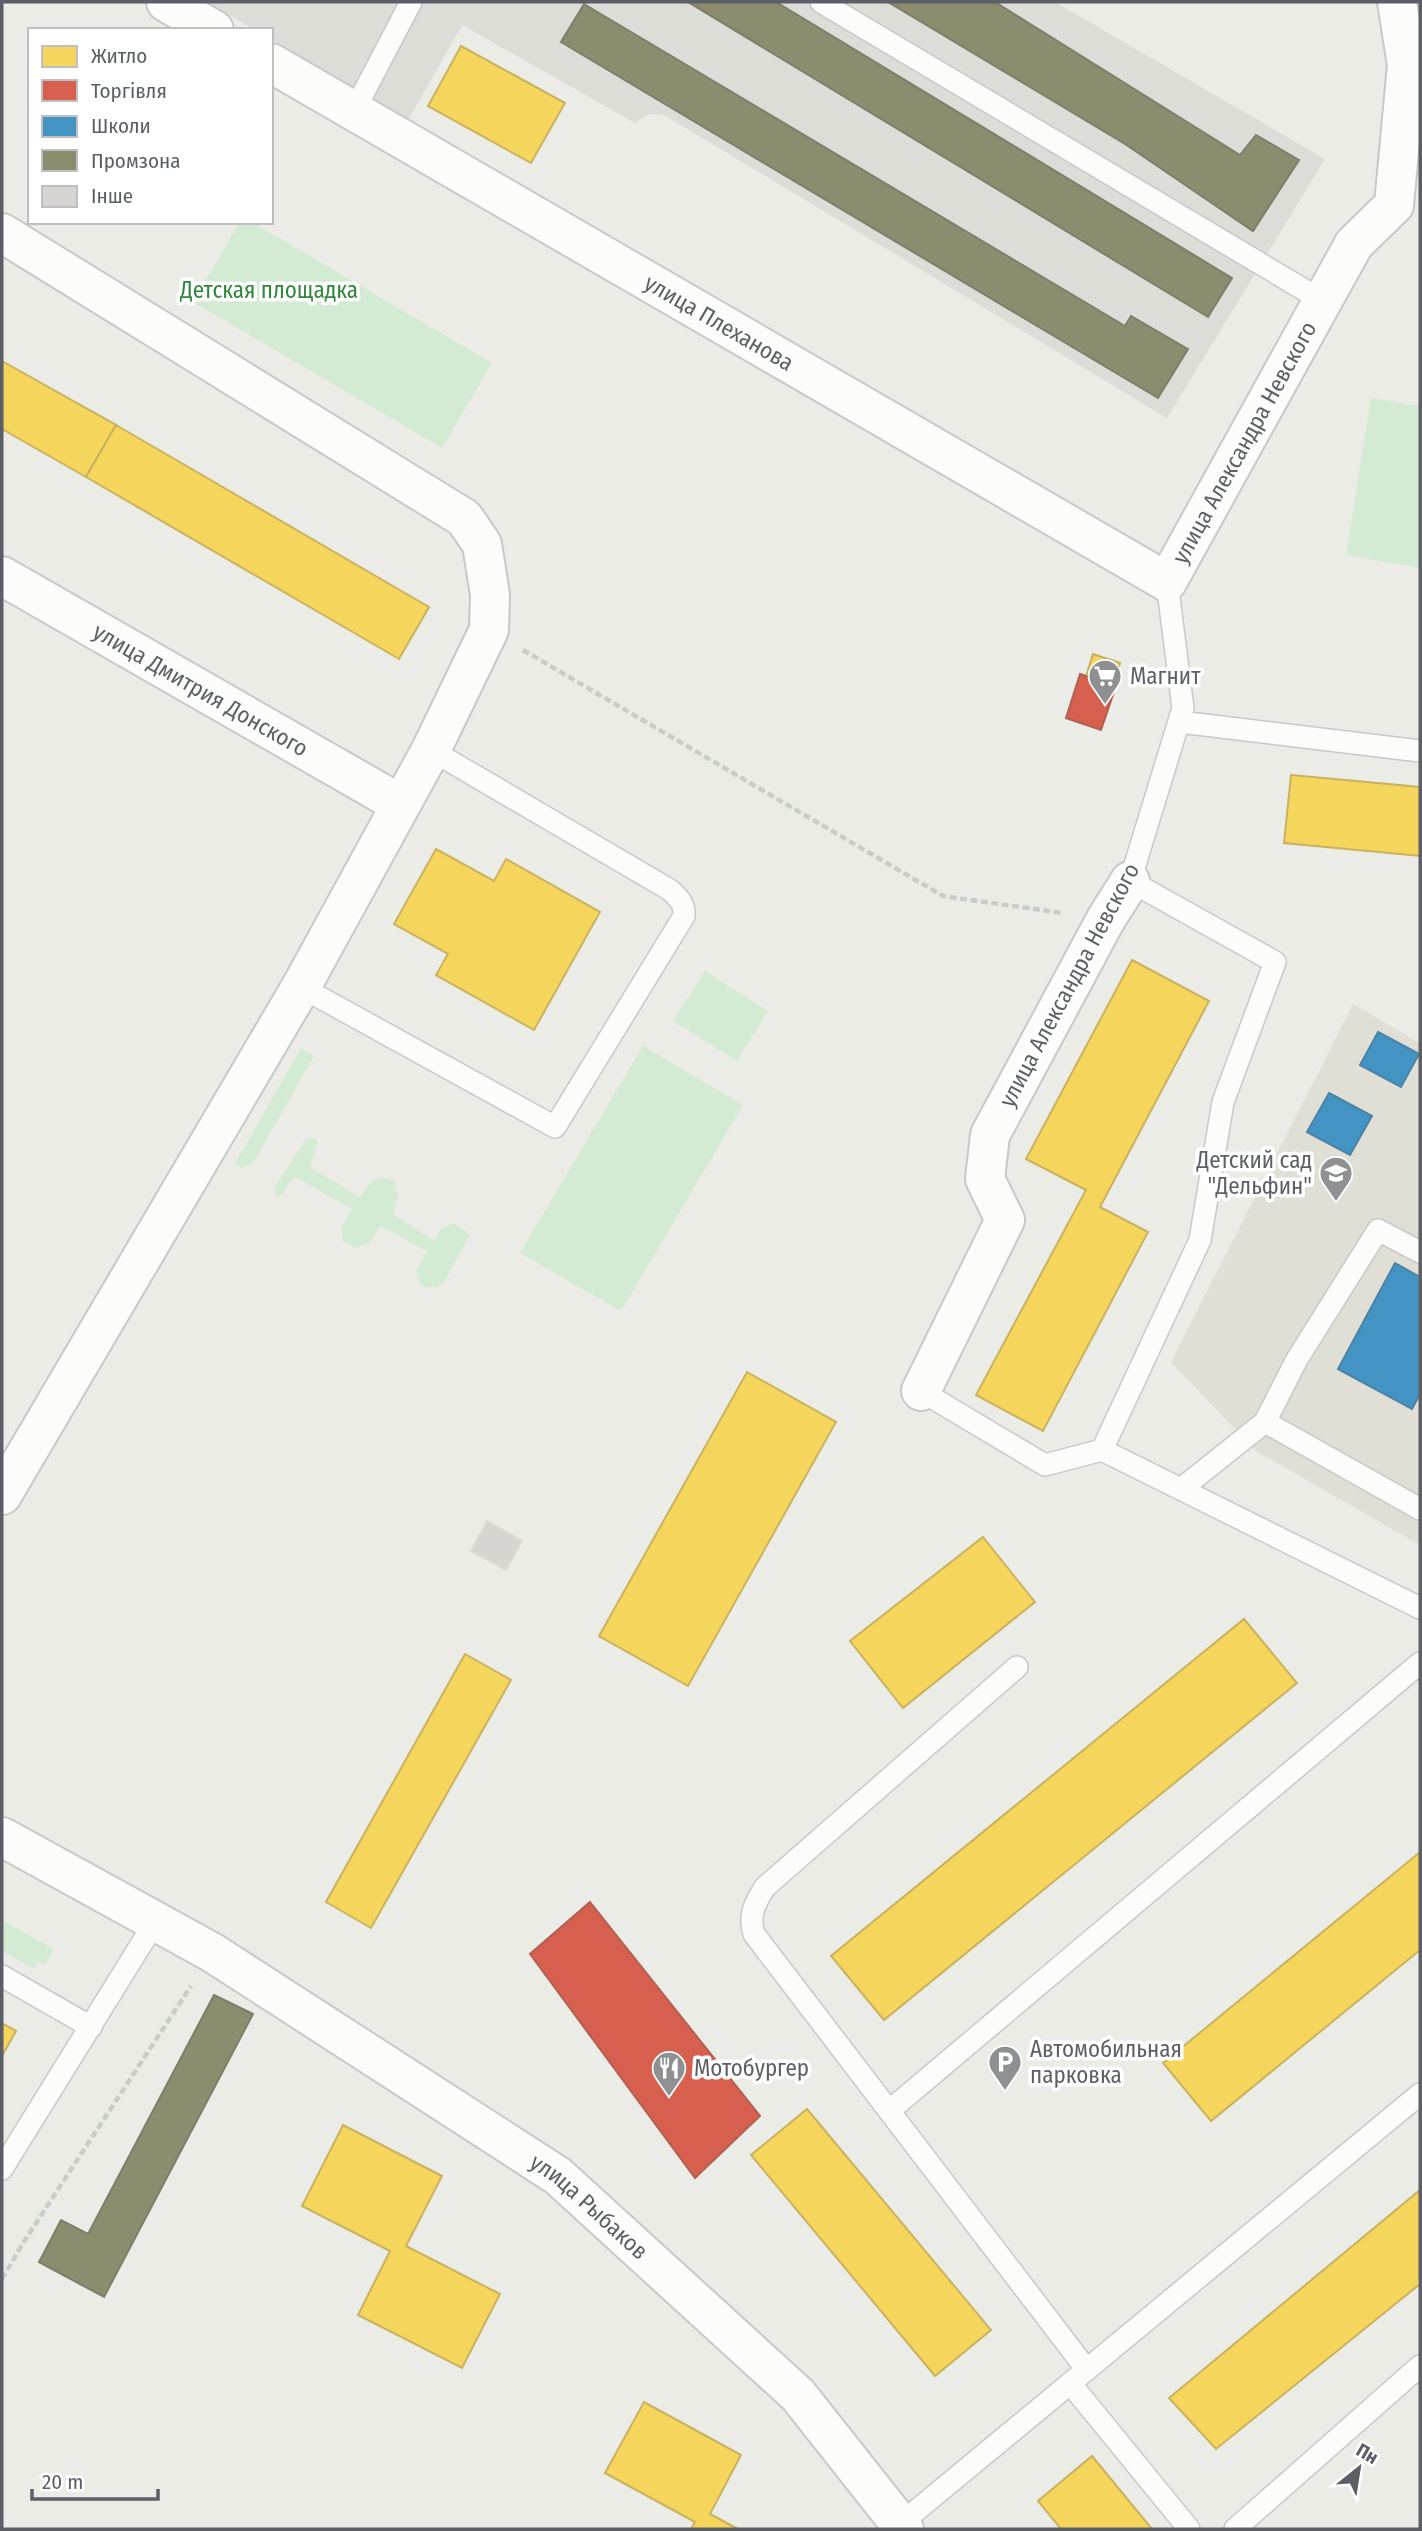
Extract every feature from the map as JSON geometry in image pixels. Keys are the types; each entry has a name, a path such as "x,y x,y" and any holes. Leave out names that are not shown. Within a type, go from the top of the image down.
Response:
{"street":[{"path":"166,2 211,28"},
{"path":"1397,2 1407,65 1407,203"},
{"name":"улица Плеханова","path":"273,64 1167,582"},
{"name":"улица Александра Невского","path":"1167,582 1354,244 1407,203"},
{"path":"2,233 464,518 482,544 490,595 489,630 431,750 301,987 2,1495"},
{"name":"улица Дмитрия Донского","path":"2,576 400,804"},
{"name":"улица Александра Невского","path":"921,1391 1005,1220 985,1179 990,1135 1106,919 1130,881"},
{"name":"улица Рыбаков","path":"2,1837 213,1953 558,2176 798,2395 902,2527"}],"lane":[{"path":"354,111 411,2"},
{"path":"821,2 1323,301"},
{"name":"улица Александра Невского","path":"1130,881 1183,708 1167,582"},
{"path":"1180,722 1420,751"},
{"path":"301,987 555,1127 684,916 685,908 670,890 431,750"},
{"path":"1102,1450 1200,1240 1223,1102 1275,962 1130,881"},
{"path":"1181,1489 1265,1422 1296,1361 1378,1230 1420,1252"},
{"path":"921,1391 1045,1465 1102,1450 1420,1608"},
{"path":"1265,1422 1420,1509"},
{"path":"889,2111 1420,1663"},
{"path":"1017,1667 765,1887 755,1903 751,1922 754,1934 889,2111 1189,2529"},
{"path":"2,2169 155,1922"},
{"path":"2,1976 91,2027"},
{"path":"902,2527 1078,2376 1420,2094"},
{"path":"1235,2529 1420,2366"}],"path":[{"path":"489,630 943,896 1106,919"},
{"path":"2,2280 23,2243 213,1953"}],"shaded area":[{"path":"207,2 1055,2 1325,159 1167,418 664,115 649,114 635,123 462,25 409,119 273,40 273,28 252,28"},
{"name":"Детский сад \"Дельфин\"","path":"1353,1004 1420,1043 1420,1545 1256,1451 1171,1362"}],"green space":[{"name":"Детская площадка","path":"239,224 255,224 492,363 442,448 193,302"},
{"path":"1371,398 1420,406 1420,568 1346,555"},
{"path":"705,971 768,1011 737,1061 673,1021"},
{"path":"643,1046 743,1105 621,1311 520,1253"},
{"path":"301,1048 314,1056 253,1163 242,1168 235,1164"},
{"path":"312,1137 318,1141 310,1167 360,1197 378,1178 394,1181 398,1195 393,1214 434,1241 442,1228 453,1223 470,1234 444,1282 438,1287 424,1287 419,1282 416,1271 427,1251 380,1226 369,1244 355,1248 343,1241 341,1228 352,1209 295,1177 276,1198 274,1188 306,1139"},
{"path":"2,1920 54,1949 45,1965 37,1961 34,1969 2,1951"}],"building: Житло":[{"path":"461,46 565,103 531,163 428,106"},
{"path":"2,361 116,425 86,477 2,429"},
{"path":"116,425 429,607 399,659 86,477"},
{"path":"1093,654 1120,663 1114,685 1086,676"},
{"path":"1291,775 1420,787 1420,856 1284,843"},
{"path":"436,849 494,881 506,859 600,912 534,1030 436,975 448,954 394,924"},
{"path":"1132,960 1209,1001 1100,1207 1148,1232 1043,1431 976,1395 1086,1190 1026,1159"},
{"path":"747,1372 836,1422 688,1686 599,1636"},
{"path":"983,1537 1035,1602 903,1708 850,1641"},
{"path":"1244,1619 1297,1683 884,2020 831,1956"},
{"path":"465,1654 511,1680 371,1928 326,1902"},
{"path":"1420,1852 1420,1950 1211,2121 1163,2063"},
{"path":"2,2023 16,2031 2,2056"},
{"path":"807,2109 991,2330 935,2376 751,2155"},
{"path":"343,2125 442,2176 406,2246 500,2294 462,2368 358,2315 390,2251 302,2206"},
{"path":"1420,2190 1420,2284 1216,2449 1169,2398"},
{"path":"644,2402 741,2455 710,2514 738,2529 691,2529 695,2522 605,2473"},
{"path":"1092,2456 1152,2529 1061,2529 1038,2501"}],"building: Торгівля":[{"path":"1080,674 1116,686 1101,730 1066,718"},
{"path":"590,1902 760,2116 695,2178 530,1954"}],"building: Школи":[{"path":"1378,1032 1419,1054 1401,1087 1360,1065"},
{"path":"1329,1093 1372,1116 1350,1155 1307,1132"},
{"path":"1395,1263 1420,1277 1420,1394 1412,1409 1338,1369"}],"building: Промзона":[{"path":"688,2 776,2 1232,278 1208,317"},
{"path":"888,2 995,2 1240,155 1256,135 1299,160 1253,231 1125,144"},
{"path":"584,4 1125,326 1131,316 1188,349 1158,398 561,42"},
{"path":"214,1995 253,2014 104,2297 39,2262 61,2220 88,2234"}],"building: Інше":[{"path":"487,1521 522,1541 506,1570 471,1551"}],"place":[{"name":"Магнит","path":"1105,706"},
{"name":"Детский сад \"Дельфин\"","path":"1336,1203"},
{"name":"Автомобильная парковка","path":"1005,2092"},
{"name":"Мотобургер","path":"669,2098"}]}
